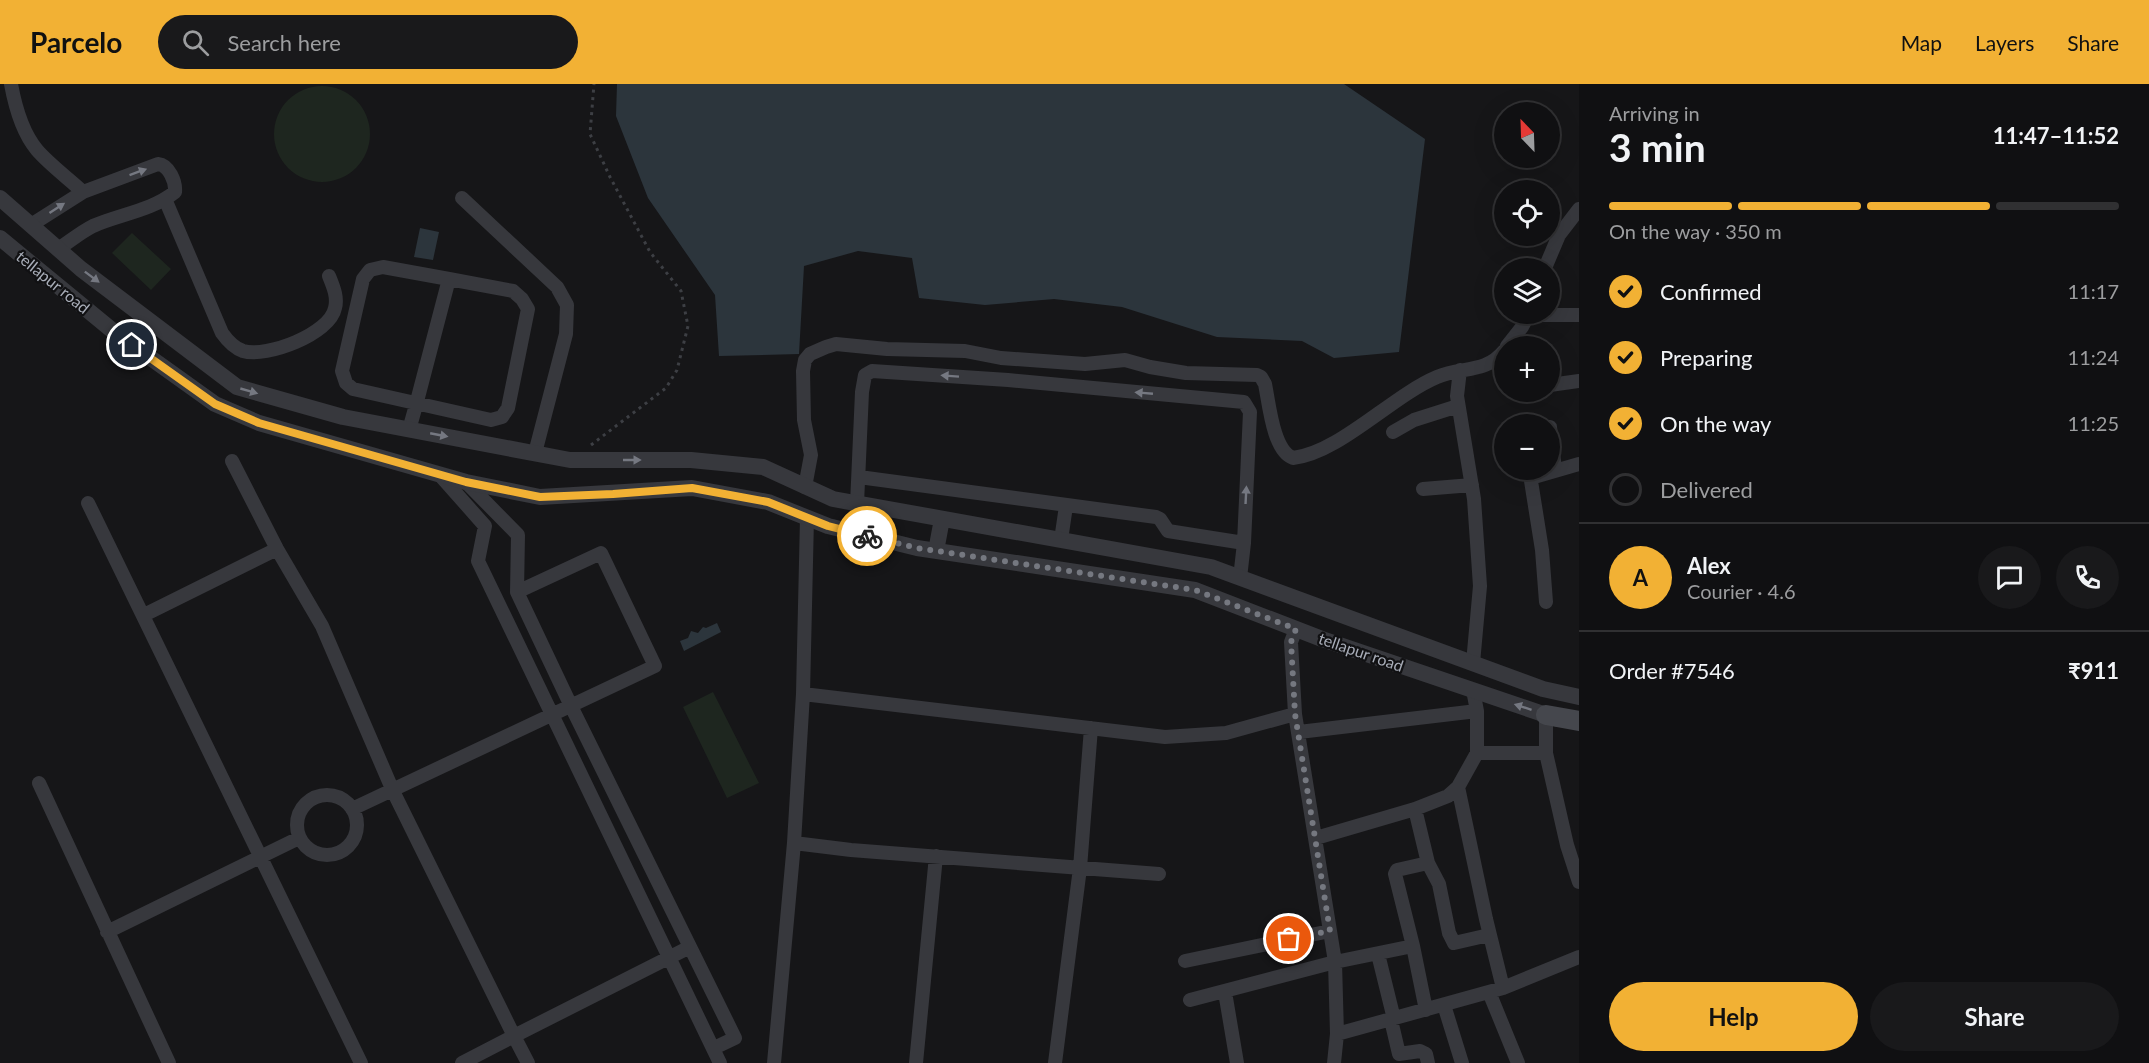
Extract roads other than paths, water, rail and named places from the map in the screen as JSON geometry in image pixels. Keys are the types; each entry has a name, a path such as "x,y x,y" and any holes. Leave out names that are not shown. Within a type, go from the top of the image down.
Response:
{"main road":[{"path":"1546,715 1579,721"}],"street":[{"path":"11,84 15,106 37,150 83,192"},
{"path":"31,225 83,192 158,164 167,168 176,188 175,192 165,199 92,227 58,249"},
{"path":"0,198 81,269 237,387 342,417 570,460 691,460 763,467 833,500 1211,567 1543,689 1579,697"},
{"path":"462,198 557,287 567,305 566,334 535,453"},
{"path":"165,199 222,333 229,342 242,351 258,352 278,348 311,336 335,310 336,298 329,276"},
{"path":"1549,258 1559,235 1579,209"},
{"name":"tellapur road","path":"0,238 113,331 215,404 259,423 466,482 540,497 692,488 768,502 828,526 936,551 1195,590 1296,629 1579,726"},
{"path":"383,267 449,279 513,291 528,309 508,408 501,417 491,420 416,405 353,389 346,383 342,371 363,279 370,270 383,267"},
{"path":"409,430 449,279"},
{"path":"1560,315 1579,315"},
{"path":"805,487 811,455 804,420 803,370 810,354 836,344 910,350 965,351 1001,358 1085,364 1125,360 1186,373 1257,375 1265,384 1281,449 1293,459 1318,451 1336,441 1415,388 1438,376 1460,370 1481,368 1494,360"},
{"path":"857,504 862,392 865,375 872,370 1244,402 1250,412 1244,548 1240,578"},
{"path":"1460,370 1457,396 1472,485 1480,586 1473,663"},
{"path":"1560,384 1579,381"},
{"path":"1393,432 1414,420 1458,406"},
{"path":"232,461 277,549 322,626 393,790 528,1063"},
{"path":"1560,469 1579,464"},
{"path":"439,474 485,526 478,561 720,1063"},
{"path":"859,477 1156,517 1168,531 1244,548"},
{"path":"1532,480 1546,602"},
{"path":"466,482 518,535 517,592 735,1038 714,1048"},
{"path":"1423,489 1472,485"},
{"path":"88,503 361,1063"},
{"path":"1061,540 1066,506"},
{"path":"774,1063 794,843 803,694 807,518"},
{"path":"936,551 942,519"},
{"path":"144,615 277,549"},
{"path":"352,809 655,666 602,553 517,592"},
{"path":"1296,629 1291,642 1295,714 1335,962 1337,1034 1334,1063"},
{"path":"1316,838 1415,809 1448,796 1458,787 1477,753 1477,711 1473,690"},
{"path":"803,694 1165,737 1226,733 1295,714"},
{"path":"1299,732 1477,711"},
{"path":"1546,715 1546,753 1567,845 1579,882"},
{"path":"1055,1063 1080,868 1091,728"},
{"path":"1477,753 1546,753"},
{"path":"39,783 169,1063"},
{"path":"1458,787 1503,988"},
{"path":"325,795 336,796 352,809 357,829 348,847 339,853 330,856 320,855 304,846 299,838 297,819 301,810 315,798 325,795"},
{"path":"1415,809 1428,862 1439,884 1452,940 1458,943 1490,935"},
{"path":"107,932 299,838"},
{"path":"794,843 1160,874"},
{"path":"916,1063 936,856"},
{"path":"1426,1010 1395,874 1397,870 1428,862"},
{"path":"1185,961 1330,931"},
{"path":"1190,999 1225,992 1335,962 1413,946"},
{"path":"462,1063 690,947"},
{"path":"1378,954 1399,1054 1420,1051 1426,1054 1428,1063"},
{"path":"1337,1034 1503,988 1579,957"},
{"path":"1225,992 1237,1063"},
{"path":"1489,992 1518,1063"},
{"path":"1444,1005 1462,1063"}]}
